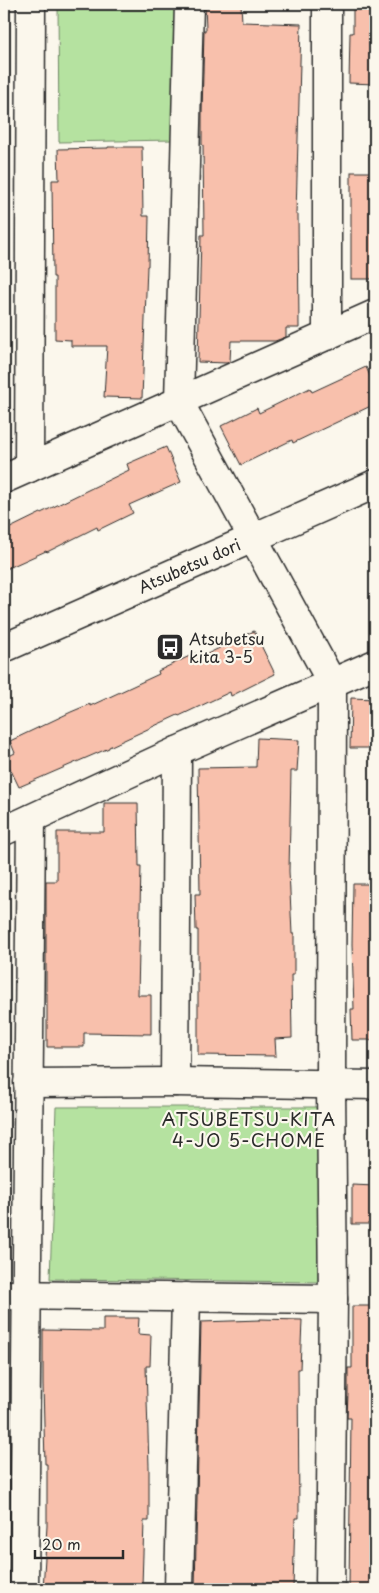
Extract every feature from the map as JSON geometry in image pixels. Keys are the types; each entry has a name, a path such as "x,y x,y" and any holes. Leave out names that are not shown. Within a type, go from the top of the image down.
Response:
{"street":[{"path":"29,468 30,4"},
{"path":"189,4 179,402 332,683 331,1085 333,1299 330,1589"},
{"path":"326,336 327,4"},
{"path":"4,479 375,314"},
{"name":"Atsubetsu dori","path":"4,648 375,484"},
{"path":"4,831 177,751 375,664"},
{"path":"174,1082 177,751"},
{"path":"24,1589 16,1295 28,1083 31,819"},
{"path":"28,1083 174,1082 375,1085"},
{"path":"16,1295 333,1299"},
{"path":"180,1589 186,1298"}],"green space":[{"path":"58,4 176,4 174,140 59,142"},
{"path":"56,1107 320,1107 318,1282 50,1279"}],"building":[{"path":"205,4 241,4 242,22 301,24 296,215 298,215 299,328 286,328 286,337 275,341 231,341 230,361 227,363 198,362 201,235 204,235 202,114 204,30 206,30"},
{"path":"353,4 375,4 375,84 349,83 350,33 353,33"},
{"path":"142,147 143,216 149,216 142,398 104,397 107,346 71,346 71,340 55,339 52,180 59,180 58,149"},
{"path":"351,172 375,172 375,279 351,279"},
{"path":"366,367 375,387 375,404 293,443 292,440 241,465 221,426 257,408 259,413 310,388 312,392"},
{"path":"166,447 181,482 129,505 133,513 98,530 97,527 47,552 4,570 4,531 129,470 127,464"},
{"path":"254,631 275,674 231,696 230,692 19,787 5,758 15,753 10,741 159,674 158,671 196,653 199,658"},
{"path":"351,698 375,699 375,748 350,748"},
{"path":"257,738 299,740 297,771 291,771 289,871 292,934 294,934 294,975 291,975 292,1038 275,1039 276,1056 198,1055 198,930 196,930 195,894 200,894 198,768 256,767"},
{"path":"104,803 138,803 139,866 141,866 138,995 151,995 151,1034 84,1033 84,1047 47,1047 46,881 57,881 57,832 104,832"},
{"path":"353,884 375,884 375,1040 352,1040 351,1009 354,1009"},
{"path":"352,1185 375,1186 375,1224 352,1224"},
{"path":"352,1306 375,1306 375,1589 349,1589 351,1418 347,1418 348,1368 352,1368"},
{"path":"103,1318 139,1318 138,1334 151,1335 150,1366 146,1366 149,1521 144,1521 142,1586 84,1584 84,1589 43,1589 47,1526 47,1464 45,1464 43,1330 103,1331"},
{"path":"260,1319 302,1320 300,1369 298,1369 299,1518 295,1518 293,1589 195,1589 201,1322"}],"place":[{"name":"Atsubetsu kita 3-5","path":"170,647"}],"district":[{"name":"ATSUBETSU-KITA 4-JO 5-CHOME","path":"249,1128"}]}
